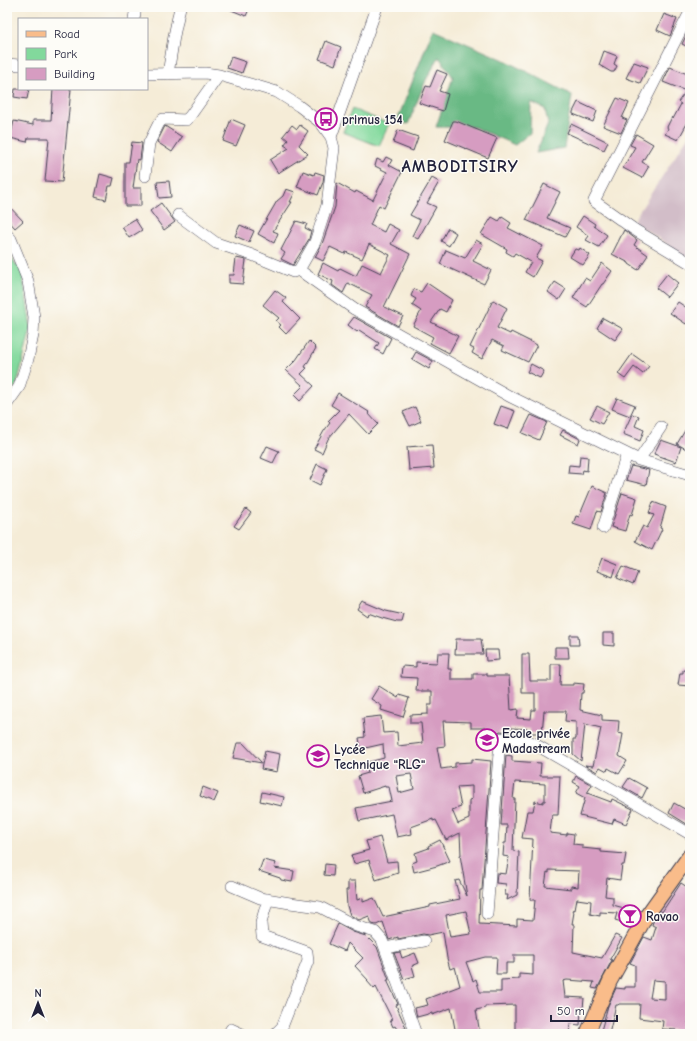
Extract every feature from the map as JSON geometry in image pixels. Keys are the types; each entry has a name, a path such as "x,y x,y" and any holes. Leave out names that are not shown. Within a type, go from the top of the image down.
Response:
{"main road":[{"path":"587,1034 610,981 645,918 690,855"}],"street":[{"path":"134,18 136,7"},
{"path":"168,74 180,7"},
{"path":"331,137 377,7"},
{"path":"690,12 594,201 635,230 690,263"},
{"path":"7,64 18,65"},
{"path":"148,74 205,73 219,75 277,92 299,106 321,123 331,137 334,148 327,205 315,242 299,270 293,272 252,254 216,243 178,215"},
{"path":"145,176 149,143 159,123 163,119 186,120 219,75"},
{"path":"7,235 11,239 28,282 34,317 33,335 28,358 19,387 7,404"},
{"path":"299,270 354,309 509,396 639,460 690,475"},
{"path":"639,460 661,427"},
{"path":"603,528 627,454"},
{"path":"487,914 499,753 502,738 526,740 690,834"},
{"path":"232,886 260,898 290,904 320,907 356,926 375,932 382,940 416,1034"},
{"path":"268,899 261,923 262,936 307,952 308,961 282,1027 275,1034"},
{"path":"385,948 424,941"},
{"path":"228,1034 231,1029 242,1034"}],"shaded area":[{"path":"690,134 690,259 633,221"}],"green space":[{"path":"433,29 502,59 572,95 564,148 536,153 548,124 545,109 531,102 530,133 515,145 474,127 436,127 453,77 439,57 426,80 408,124 397,121"},
{"path":"352,109 389,124 379,146 343,132"},
{"path":"7,251 16,265 21,265 31,328 17,384 7,396"}],"building":[{"path":"224,7 250,7 246,16"},
{"path":"664,14 677,19 670,36 657,30"},
{"path":"690,28 690,48 682,44"},
{"path":"326,41 341,47 335,65 319,59"},
{"path":"604,51 617,56 614,64 617,66 614,72 611,72 599,65"},
{"path":"231,57 246,62 242,73 227,68"},
{"path":"634,62 648,67 640,83 626,78"},
{"path":"670,67 690,75 690,118 678,140 665,134 672,117 673,119 681,104 678,102 686,91 663,82"},
{"path":"437,70 447,74 439,91 448,94 443,111 419,103 426,86 430,87"},
{"path":"15,89 29,90 27,99 14,97"},
{"path":"53,90 71,90 62,182 45,181 49,138 28,138 27,142 10,138 14,121 33,125 33,120 51,120"},
{"path":"617,98 629,103 622,118 627,120 621,133 603,126"},
{"path":"578,102 597,111 593,122 573,114"},
{"path":"231,119 245,125 236,146 223,141"},
{"path":"453,121 497,138 488,158 445,140"},
{"path":"571,124 608,142 604,150 567,133"},
{"path":"292,125 297,129 300,125 308,131 299,145 308,154 278,173 270,160 289,148 284,145 288,140 283,136"},
{"path":"165,126 182,137 172,152 157,142"},
{"path":"398,130 418,137 413,151 393,143"},
{"path":"636,134 653,144 642,162 649,166 642,178 623,168 635,147 630,145"},
{"path":"132,142 142,143 140,160 137,159 133,188 141,188 141,206 125,206 125,162 129,162"},
{"path":"386,157 392,160 389,165 402,172 384,208 379,205 370,225 384,232 388,224 399,230 391,244 410,254 384,307 403,316 398,326 365,307 372,295 348,283 343,293 332,285 333,281 318,274 323,263 338,271 340,268 356,276 362,264 381,273 390,255 369,244 362,259 346,252 345,254 330,247 323,261 315,257 322,244 335,207 337,183 355,193 356,191 373,200 387,172 375,166 377,159 383,162"},
{"path":"303,171 314,175 315,172 324,175 318,195 297,187"},
{"path":"100,174 114,178 112,186 109,186 106,200 95,197"},
{"path":"432,178 439,182 427,203 436,207 418,239 412,236 420,220 410,215"},
{"path":"169,181 171,197 159,198 157,182"},
{"path":"544,184 560,192 547,218 570,228 565,237 526,220"},
{"path":"286,189 295,192 290,202 292,202 273,231 278,233 274,243 258,234 277,201 283,196"},
{"path":"161,203 175,222 164,230 150,211"},
{"path":"7,204 23,221 15,228 7,219"},
{"path":"583,216 607,235 599,247 586,240 589,236 576,227"},
{"path":"492,217 499,221 502,217 511,223 508,228 543,246 536,258 542,261 533,277 525,272 531,262 515,253 513,256 506,252 507,249 481,234"},
{"path":"135,219 142,230 129,238 122,227"},
{"path":"296,221 307,224 305,228 311,231 309,239 293,265 281,259 285,253 281,250"},
{"path":"240,225 254,231 249,242 235,236"},
{"path":"448,228 456,233 449,246 441,241"},
{"path":"624,230 637,240 634,245 648,255 638,270 629,263 612,254"},
{"path":"476,240 483,244 473,261 491,270 484,284 440,264 446,250 465,258"},
{"path":"580,248 590,255 583,265 570,257 575,249 579,250"},
{"path":"236,258 246,260 243,284 229,283 229,275 234,275"},
{"path":"602,263 612,271 587,307 573,298 585,278 590,281"},
{"path":"667,274 678,283 667,297 656,288"},
{"path":"555,282 566,289 559,300 548,292"},
{"path":"427,283 452,300 446,312 440,309 431,322 458,336 449,353 430,343 433,337 413,326 421,311 412,305 416,299 411,296 414,289 421,292"},
{"path":"275,290 286,298 283,302 300,319 286,334 279,327 281,325 276,321 279,318 263,305"},
{"path":"493,300 507,308 497,328 510,334 511,332 537,345 528,362 502,350 504,346 492,340 482,359 472,353 474,349 470,347"},
{"path":"678,302 690,310 690,319 686,324 670,313"},
{"path":"354,317 391,338 383,354 375,349 379,343 359,330 357,332 348,325"},
{"path":"603,318 623,329 615,340 597,328"},
{"path":"309,341 316,348 305,367 307,368 301,374 314,386 300,401 294,395 303,386 286,370 296,360"},
{"path":"416,352 433,361 429,369 412,359"},
{"path":"632,354 649,366 643,374 634,367 625,379 618,374"},
{"path":"531,364 544,371 540,378 527,372"},
{"path":"338,393 369,412 368,413 378,424 368,434 349,414 328,439 322,453 314,449 330,423 328,421 339,410 331,405"},
{"path":"617,398 635,405 630,416 612,409"},
{"path":"501,406 515,411 508,429 494,424"},
{"path":"597,406 609,412 602,424 590,418"},
{"path":"415,407 421,421 410,426 403,412"},
{"path":"632,414 639,416 635,426 644,430 640,441 623,434"},
{"path":"531,415 547,422 539,440 522,433"},
{"path":"690,422 690,451 677,444"},
{"path":"563,430 580,439 578,444 560,435"},
{"path":"661,440 681,447 676,462 654,454"},
{"path":"432,445 434,468 409,470 407,447"},
{"path":"267,446 279,451 273,463 261,458"},
{"path":"580,456 588,457 587,471 583,470 582,474 568,473 569,465 579,466"},
{"path":"317,464 327,469 320,485 310,480"},
{"path":"631,466 649,470 646,485 626,480"},
{"path":"592,486 607,493 601,512 597,511 591,530 573,524 576,516 579,517"},
{"path":"622,493 637,498 625,531 611,527"},
{"path":"653,502 666,507 660,528 662,529 652,550 635,541 643,526 647,528 654,515 649,513"},
{"path":"246,509 251,513 239,529 234,526"},
{"path":"602,558 617,564 613,577 597,571"},
{"path":"623,566 638,572 633,585 617,578"},
{"path":"362,601 386,611 404,615 402,622 397,622 368,613 367,616 357,609"},
{"path":"603,633 614,633 614,646 603,645"},
{"path":"570,635 578,635 579,645 570,645"},
{"path":"456,639 481,639 483,654 455,654"},
{"path":"555,647 568,647 569,658 555,658"},
{"path":"485,650 498,650 499,660 486,661"},
{"path":"438,653 449,653 448,669 451,669 451,679 473,679 473,674 487,674 487,676 509,676 511,710 518,709 517,718 531,719 532,710 535,710 535,693 522,693 522,654 529,654 530,681 551,681 551,664 561,664 560,685 573,685 573,683 584,684 583,693 581,693 580,710 602,715 602,720 619,721 618,733 623,734 619,756 627,761 619,774 608,768 607,771 600,767 597,772 585,765 593,766 601,728 585,724 581,761 573,754 573,739 576,739 576,722 565,721 566,711 544,711 542,733 530,733 530,729 510,728 510,732 500,731 495,736 485,736 485,728 471,728 471,722 443,721 445,746 437,747 441,769 455,767 455,763 472,762 472,759 491,761 482,890 480,890 479,924 517,926 517,919 533,920 535,900 530,900 533,839 522,838 527,811 533,811 535,801 543,803 543,801 545,801 545,784 515,782 513,799 515,799 513,851 519,852 517,895 507,900 508,895 505,895 506,884 496,883 497,873 506,874 509,857 503,856 504,843 506,843 507,825 501,825 506,755 512,756 512,761 541,763 540,776 560,776 558,815 552,815 550,833 567,835 567,833 574,834 573,844 582,845 582,848 601,850 601,852 626,854 624,865 622,865 620,880 607,878 605,896 613,897 613,905 635,911 629,924 615,920 617,913 600,912 600,916 590,914 591,901 577,899 575,910 573,909 572,911 574,912 572,924 574,924 573,952 602,958 615,935 622,938 610,959 612,960 597,989 592,988 594,982 563,981 565,997 584,998 583,1009 581,1009 580,1025 570,1024 569,1034 515,1034 515,1005 485,1006 485,1008 476,1010 480,1034 456,1034 451,1008 432,1015 432,1013 417,1017 415,1008 428,1005 426,999 460,986 455,967 450,969 443,932 398,939 398,937 389,940 383,922 376,925 372,924 369,916 359,920 350,915 347,906 346,890 348,890 348,881 355,881 357,900 363,898 363,902 374,898 383,917 460,899 455,881 459,880 467,896 460,855 460,833 446,840 436,820 433,821 433,819 411,827 412,834 397,837 392,814 359,821 356,808 392,801 389,787 385,786 363,793 358,776 368,773 365,763 384,758 383,744 361,749 359,738 365,737 363,718 381,716 383,733 397,732 398,746 423,743 421,723 410,723 410,715 428,714 428,705 432,705 432,691 416,691 417,678 401,677 402,666 416,667 416,662 437,663","holes":["411,774 414,789 399,793 396,776","472,786 472,799 469,800 469,819 458,824 452,810 461,807 457,787","549,870 579,871 578,887 571,886 571,889 545,886 547,872 549,873","466,911 471,934 450,937 446,915","514,955 533,955 533,975 519,974 519,979 501,980 501,992 480,992 476,979 473,981 466,962 485,957 497,957 496,974 506,974 506,963 514,963"]},
{"path":"683,670 690,671 690,686 678,685 680,673 683,673"},
{"path":"379,686 398,698 399,695 409,698 403,717 381,710 382,706 371,699"},
{"path":"237,743 243,743 262,763 233,758"},
{"path":"265,751 280,754 277,772 261,769"},
{"path":"576,776 592,785 587,793 611,802 612,799 633,809 626,824 614,819 612,824 580,816 585,798 576,793 580,786 573,782"},
{"path":"629,778 647,788 642,798 623,787"},
{"path":"203,787 218,793 214,802 200,796"},
{"path":"262,792 284,797 282,806 260,801"},
{"path":"674,803 690,812 690,826 669,813"},
{"path":"380,837 387,862 397,861 398,873 376,880 369,860 354,864 351,855 369,850 366,841"},
{"path":"440,840 450,861 414,872 412,863 417,861 415,853 429,848 428,846"},
{"path":"263,860 276,863 274,868 294,871 292,882 281,880 280,878 259,871"},
{"path":"325,864 334,865 333,876 324,875"},
{"path":"681,883 690,889 690,930 688,943 690,943 690,1016 688,1023 690,1024 690,1034 674,1034 676,1030 662,1029 663,1021 639,1018 640,1004 619,1004 616,1005 609,1034 600,1034 608,1006 616,988 625,989 625,987 635,987 635,965 630,963 644,937 652,940 656,927 652,925 654,919 660,911 662,912","holes":["653,980 665,981 665,999 650,998"]},
{"path":"338,924 353,932 366,936 377,947 389,980 387,980 398,1004 396,1005 406,1028 398,1031 395,1026 393,1027 390,1020 392,1019 376,987 374,989 355,966 363,958 348,943 345,951 329,944"},
{"path":"400,952 402,958 415,953 419,963 412,966 415,976 404,979 394,953"}],"place":[{"name":"primus 154","path":"326,119"},
{"name":"Ecole privée Madastream","path":"487,740"},
{"name":"Lycée Technique \"RLG\"","path":"318,756"},
{"name":"Ravao","path":"630,916"}],"district":[{"name":"AMBODITSIRY","path":"460,166"}]}
